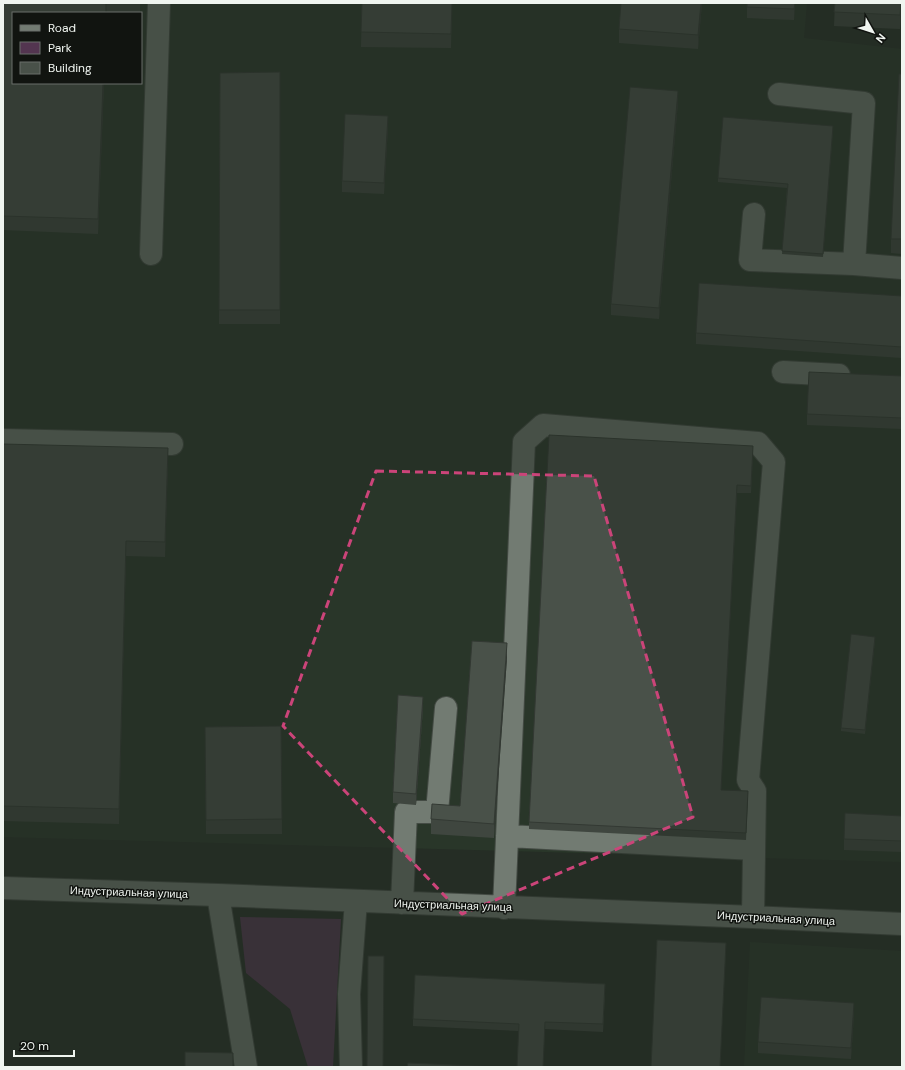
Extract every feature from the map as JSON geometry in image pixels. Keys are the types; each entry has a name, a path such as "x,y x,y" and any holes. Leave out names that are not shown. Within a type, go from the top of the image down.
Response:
{"street":[{"path":"151,254 159,3"},
{"path":"780,94 864,103 854,264"},
{"path":"754,214 750,260 854,264 902,268"},
{"path":"783,372 854,376"},
{"path":"504,908 524,442 543,425 758,443 774,462 748,780 755,790 753,917"},
{"path":"3,440 172,444"},
{"path":"402,903 406,812 437,812 446,708"},
{"path":"507,836 754,848"},
{"name":"Индустриальная улица","path":"3,888 218,895 902,924"},
{"path":"218,895 246,1067"},
{"path":"351,1067 349,994 356,901"}],"highlighted area":[{"path":"376,471 594,476 693,817 462,914 283,726"}],"shaded area":[{"path":"3,3 807,3 804,38 902,49 902,862 3,837"},
{"path":"750,942 902,951 902,1067 744,1067"}],"green space":[{"path":"240,917 341,919 333,1067 308,1067 290,1009 246,973"}],"building":[{"path":"3,3 106,3 106,12 12,12 12,84 103,84 98,219 3,216"},
{"path":"362,3 452,3 451,34 361,32"},
{"path":"621,3 701,3 698,35 619,29"},
{"path":"747,3 795,3 794,9 747,7"},
{"path":"835,3 901,3 900,15 834,12"},
{"path":"280,72 280,310 219,310 220,73"},
{"path":"899,74 902,74 902,239 891,239"},
{"path":"630,87 678,91 659,308 611,304"},
{"path":"345,114 388,116 384,183 342,181"},
{"path":"723,117 833,126 823,254 782,251 788,184 718,178"},
{"path":"699,283 902,296 902,347 696,333"},
{"path":"809,372 902,376 902,418 807,414"},
{"path":"549,435 753,446 751,486 737,485 721,790 748,791 746,833 529,822"},
{"path":"3,444 168,448 165,542 126,541 119,809 3,806"},
{"path":"851,634 875,637 865,730 841,728"},
{"path":"472,641 507,643 494,824 431,819 432,804 460,806"},
{"path":"398,695 423,697 416,794 393,792"},
{"path":"281,726 282,819 206,820 205,727"},
{"path":"845,813 902,816 902,841 844,839"},
{"path":"657,940 726,943 720,1067 651,1067"},
{"path":"368,956 384,956 383,1067 367,1067"},
{"path":"415,975 605,984 603,1024 545,1022 543,1067 517,1067 519,1024 413,1019"},
{"path":"761,997 854,1003 851,1048 758,1042"},
{"path":"185,1052 233,1053 233,1067 185,1067"},
{"path":"408,1063 497,1067 407,1067"}]}
